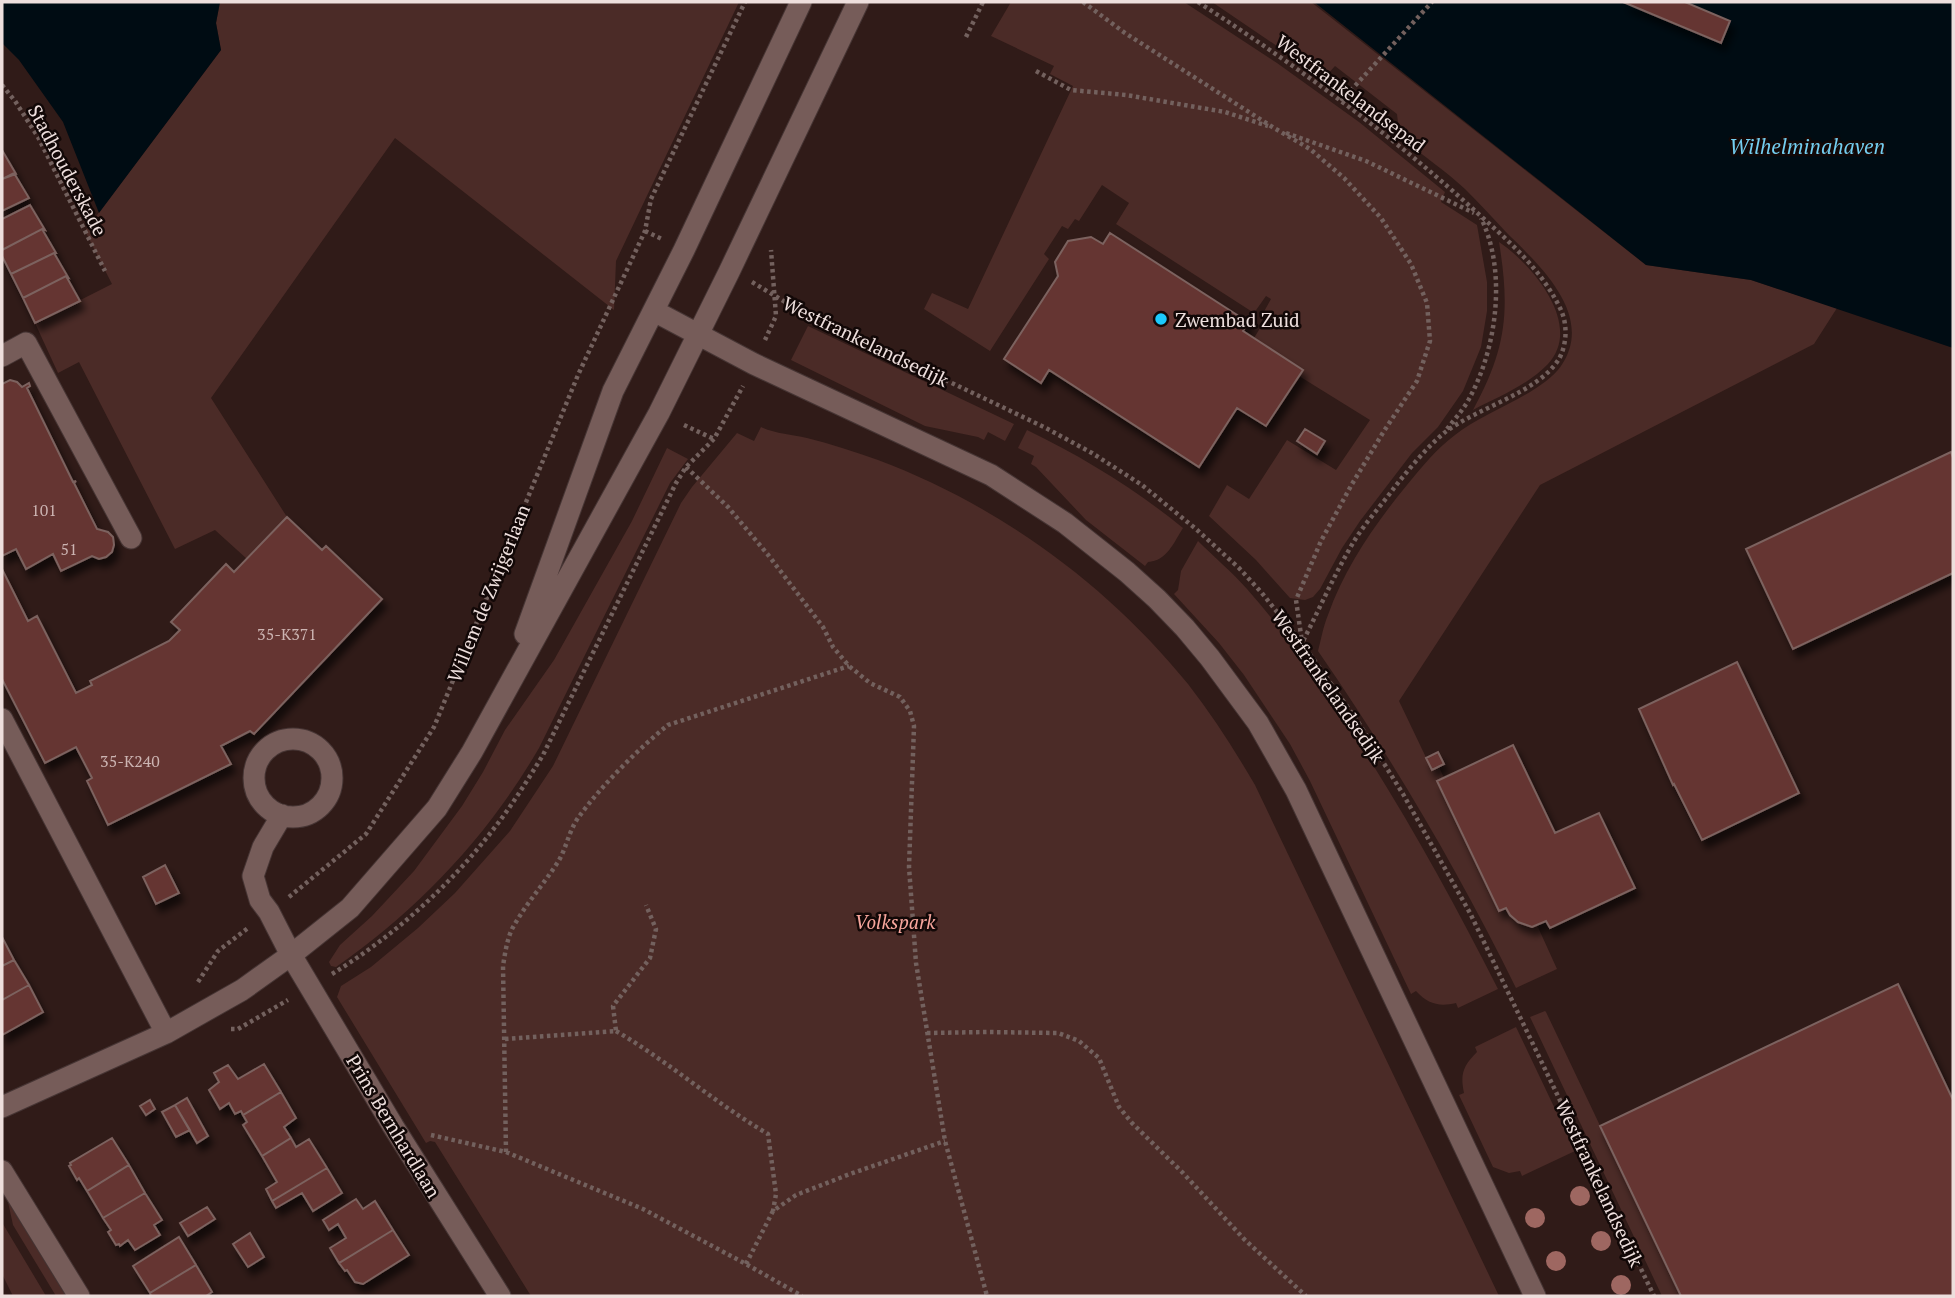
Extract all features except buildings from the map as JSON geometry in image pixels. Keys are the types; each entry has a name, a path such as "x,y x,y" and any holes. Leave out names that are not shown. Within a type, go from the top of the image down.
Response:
{"street":[{"path":"501,698 613,391 801,2"},
{"path":"2,1107 166,1033 242,990 351,908 437,808 472,752 655,420 858,2"},
{"path":"654,310 754,364 991,475 1097,547 1157,599 1185,628 1258,723 1296,790 1535,1296"},
{"path":"2,356 26,343 131,538"},
{"path":"2,719 166,1033"},
{"name":"Prins Bernhardlaan","path":"282,815 263,847 253,877 260,901 269,912 310,988 393,1126 500,1296"},
{"path":"2,1171 79,1296"}],"path":[{"name":"Willem de Zwijgerlaan","path":"196,986 218,951 366,834 434,727 573,387 645,231 651,199 746,2"},
{"path":"966,37 983,2"},
{"path":"1083,2 1125,33 1310,149 1345,178 1381,218 1411,264 1427,303 1430,341 1417,381 1384,431 1321,541 1296,600 1303,643"},
{"name":"Westfrankelandsepad","path":"1198,2 1280,55 1441,180 1516,247 1540,275 1562,311 1567,342 1550,370 1445,433"},
{"path":"1340,101 1432,2"},
{"path":"1036,71 1071,90 1126,95 1225,112 1366,161 1480,215"},
{"name":"Stadhouderskade","path":"2,85 38,137 105,271"},
{"name":"Westfrankelandsepad","path":"1303,643 1354,542 1411,466 1445,433 1469,399 1488,353 1496,311 1490,236 1480,215"},
{"name":"Westfrankelandsedijk","path":"773,294 795,308 1044,427 1092,453 1142,485 1196,529 1261,592 1303,643 1358,723 1470,913 1654,1296"},
{"path":"310,988 366,953 387,936 446,883 493,830 543,755 652,530 686,467 714,439"},
{"path":"686,467 728,507 769,556 824,627 833,647 849,666 870,683 900,697 910,711 914,726 909,867 916,963 945,1140 987,1296"},
{"path":"506,1152 503,966 506,947 511,931 559,860 577,820 603,788 668,724 849,666"},
{"path":"616,1031 613,1006 650,958 656,929 646,905"},
{"path":"505,1039 616,1031 640,1044 738,1116 768,1134 776,1194 774,1212 746,1264"},
{"path":"927,1033 1058,1033 1079,1041 1099,1058 1119,1107 1132,1123 1184,1173 1244,1240 1306,1296"},
{"path":"393,1126 506,1152 643,1209 802,1296"},
{"path":"774,1212 796,1195 945,1140"}],"green space":[{"path":"220,2 739,2 616,261 614,310 395,138 211,398 287,517 247,559 215,530 175,549 79,362 58,373 35,323 112,284 85,231 221,50 216,23"},
{"path":"1011,2 1184,2 1277,63 1359,122 1445,192 1441,202 1477,225 1487,282 1487,311 1481,347 1463,391 1438,427 1412,453 1360,521 1313,597 1305,600 1290,598 1256,560 1209,516 1227,485 1249,499 1287,440 1336,470 1370,420 1299,376 1303,370 1254,338 1265,320 1261,317 1271,299 1266,296 1254,313 1116,224 1129,203 1102,185 1079,221 1075,219 1068,229 1062,226 1044,254 1049,259 990,351 924,309 932,293 968,309 1073,86 1050,74 1054,66 991,36"},
{"path":"1212,2 1311,2 1646,265 1751,280 1837,308 1814,344 1540,485 1399,701 1432,770 1439,767 1444,778 1437,781 1499,911 1506,908 1518,922 1537,925 1557,969 1516,988 1423,816 1318,651 1328,615 1352,563 1384,515 1424,465 1455,435 1540,386 1561,366 1570,347 1572,328 1567,310 1558,292 1533,259 1465,189 1403,139 1397,114 1335,66 1324,78"},
{"path":"1499,242 1526,265 1549,297 1557,314 1560,332 1558,348 1548,364 1531,378 1473,410 1493,367 1503,328 1505,309"},
{"path":"808,326 1014,424 1005,441 988,432 984,440 925,426 791,360"},
{"name":"Volkspark","path":"761,427 878,460 922,478 1007,524 1086,581 1122,613 1188,684 1255,785 1499,1296 531,1296 435,1142 426,1143 337,997 341,986 371,967 455,893 510,831 553,766 681,503 737,433 754,441"},
{"path":"1027,430 1108,475 1183,528 1169,550 1145,566 1086,520 1031,464 1034,456 1018,448"},
{"path":"667,448 688,459 670,483 539,748 519,780 474,841 423,895 366,945 336,967 331,966 329,962 340,945 372,916 414,871 462,806 505,730 554,660 632,521"},
{"path":"1198,541 1262,606 1329,697 1411,828 1498,989 1458,1008 1456,1003 1444,1005 1429,1002 1416,991 1411,994 1290,744 1244,675 1174,594 1178,590 1181,571"},
{"path":"1545,1011 1681,1296 1662,1296 1530,1017"},
{"path":"1516,1027 1575,1151 1522,1176 1520,1171 1509,1173 1493,1167 1459,1095 1464,1093 1464,1071 1477,1052 1475,1047"},
{"path":"8,1202 66,1296 56,1296 13,1225"},
{"path":"2,1221 46,1296 13,1296 2,1274"}],"water":[{"path":"2,2 220,2 216,23 221,50 99,213 63,122 19,60 2,43"},
{"name":"Wilhelminahaven","path":"1314,2 1953,2 1953,348 1751,280 1646,265"}],"place":[{"name":"Zwembad Zuid","path":"1161,319"}]}
